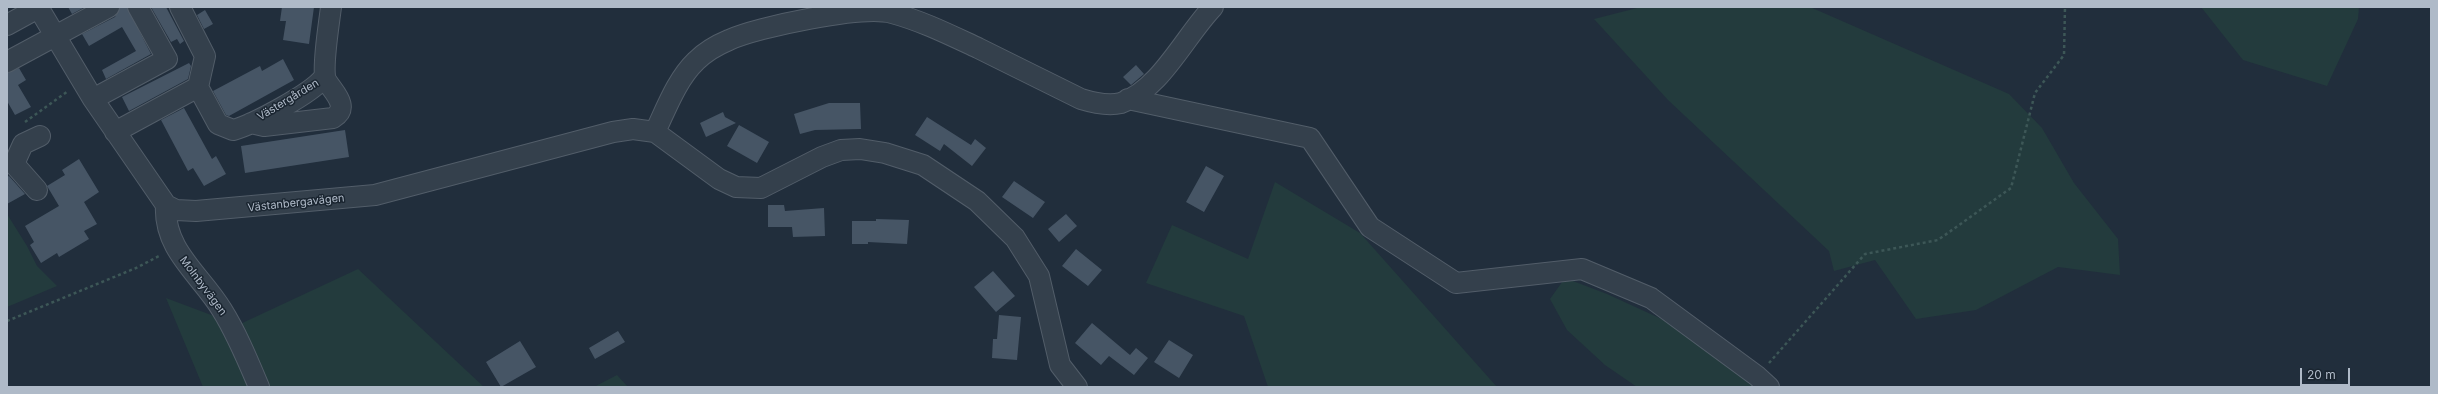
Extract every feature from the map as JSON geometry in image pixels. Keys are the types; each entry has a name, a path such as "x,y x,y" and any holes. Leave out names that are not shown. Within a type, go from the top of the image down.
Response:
{"street":[{"path":"7,62 109,7"},
{"path":"93,99 167,59 138,7"},
{"path":"115,132 198,87 204,56 180,7"},
{"name":"Västergården","path":"198,87 218,124 233,130 251,123 316,86 324,77 331,7"},
{"path":"1077,387 1060,365 1038,276 1015,238 977,201 923,165 885,153 860,149 841,150 761,188 736,187 719,179 667,139 655,132 685,76 695,62 711,50 730,39 755,31 797,21 872,10 890,12 924,22 1081,99 1109,104 1120,103 1147,89 1213,7"},
{"path":"7,25 38,8 81,81 166,205"},
{"name":"Västergården","path":"251,123 264,126 333,118 339,112 339,98 324,77"},
{"path":"1128,99 1310,138 1370,227 1456,283 1582,269 1651,298 1763,382"},
{"name":"Västanbergavägen","path":"166,205 176,210 196,211 375,195 613,132 633,130 655,132"},
{"path":"37,190 14,164 23,144 40,136"},
{"name":"Molnbyvägen","path":"166,205 166,223 175,247 222,309 247,357 259,387"}],"path":[{"path":"1763,382 1865,254 1938,240 2011,188 2035,93 2064,55 2065,7"},
{"path":"19,126 81,81"},
{"path":"7,321 136,268 175,247"}],"green space":[{"path":"1641,7 1810,7 2009,94 2042,128 2074,183 2118,239 2120,275 2058,267 1976,310 1916,319 1875,260 1834,271 1829,251 1668,100 1594,19"},
{"path":"2201,7 2359,7 2358,19 2327,86 2243,60"},
{"path":"1275,182 1360,233 1497,387 1268,387 1244,316 1146,283 1172,225 1248,259"},
{"path":"7,214 27,246 37,266 57,286 7,307"},
{"path":"358,269 484,387 203,387 166,298 238,325"},
{"path":"1565,278 1607,294 1681,328 1757,387 1637,387 1605,365 1567,330 1550,299"},
{"path":"617,375 628,387 594,387"}],"building":[{"path":"68,7 85,7 72,14"},
{"path":"120,7 127,7 151,54 106,79 102,70 136,51 122,27 89,46 82,34 115,17"},
{"path":"151,7 166,7 184,41 180,44 177,39 171,42"},
{"path":"282,7 314,7 309,44 283,40 286,21 280,21"},
{"path":"205,10 213,24 204,29 197,15"},
{"path":"283,59 294,80 229,116 226,115 213,91 260,66 262,71"},
{"path":"189,63 191,66 188,79 129,111 122,97"},
{"path":"1136,65 1144,74 1131,85 1123,77"},
{"path":"19,68 26,80 18,85 31,107 15,115 7,101 7,73"},
{"path":"829,103 860,103 861,129 815,130 800,134 794,114"},
{"path":"184,108 212,159 216,156 226,174 204,186 193,168 188,171 161,120"},
{"path":"723,112 725,117 736,123 706,137 700,123"},
{"path":"927,117 971,145 975,139 986,148 972,166 944,144 940,151 915,135"},
{"path":"739,125 769,142 757,163 727,146"},
{"path":"345,130 349,157 245,173 241,146"},
{"path":"79,159 99,192 84,202 97,224 84,231 89,239 59,257 57,253 41,263 30,245 34,242 25,226 59,206 47,186 65,175 62,170"},
{"path":"1206,166 1224,176 1204,212 1186,202"},
{"path":"9,176 25,194 7,204 7,177"},
{"path":"1014,181 1045,202 1033,218 1002,197"},
{"path":"768,205 784,205 785,211 824,208 825,236 793,237 792,227 768,227"},
{"path":"1066,214 1077,226 1059,242 1048,229"},
{"path":"876,219 909,220 907,244 868,242 868,244 852,244 852,221 876,221"},
{"path":"1076,249 1102,270 1088,286 1062,266"},
{"path":"993,271 1015,296 996,312 974,287"},
{"path":"999,315 1021,317 1017,360 992,358 993,339 997,339"},
{"path":"1092,323 1130,355 1136,348 1148,358 1134,375 1109,356 1101,365 1075,343"},
{"path":"618,331 625,342 595,359 589,348"},
{"path":"1169,340 1193,355 1179,378 1154,362"},
{"path":"520,341 536,367 501,387 486,362"}]}
